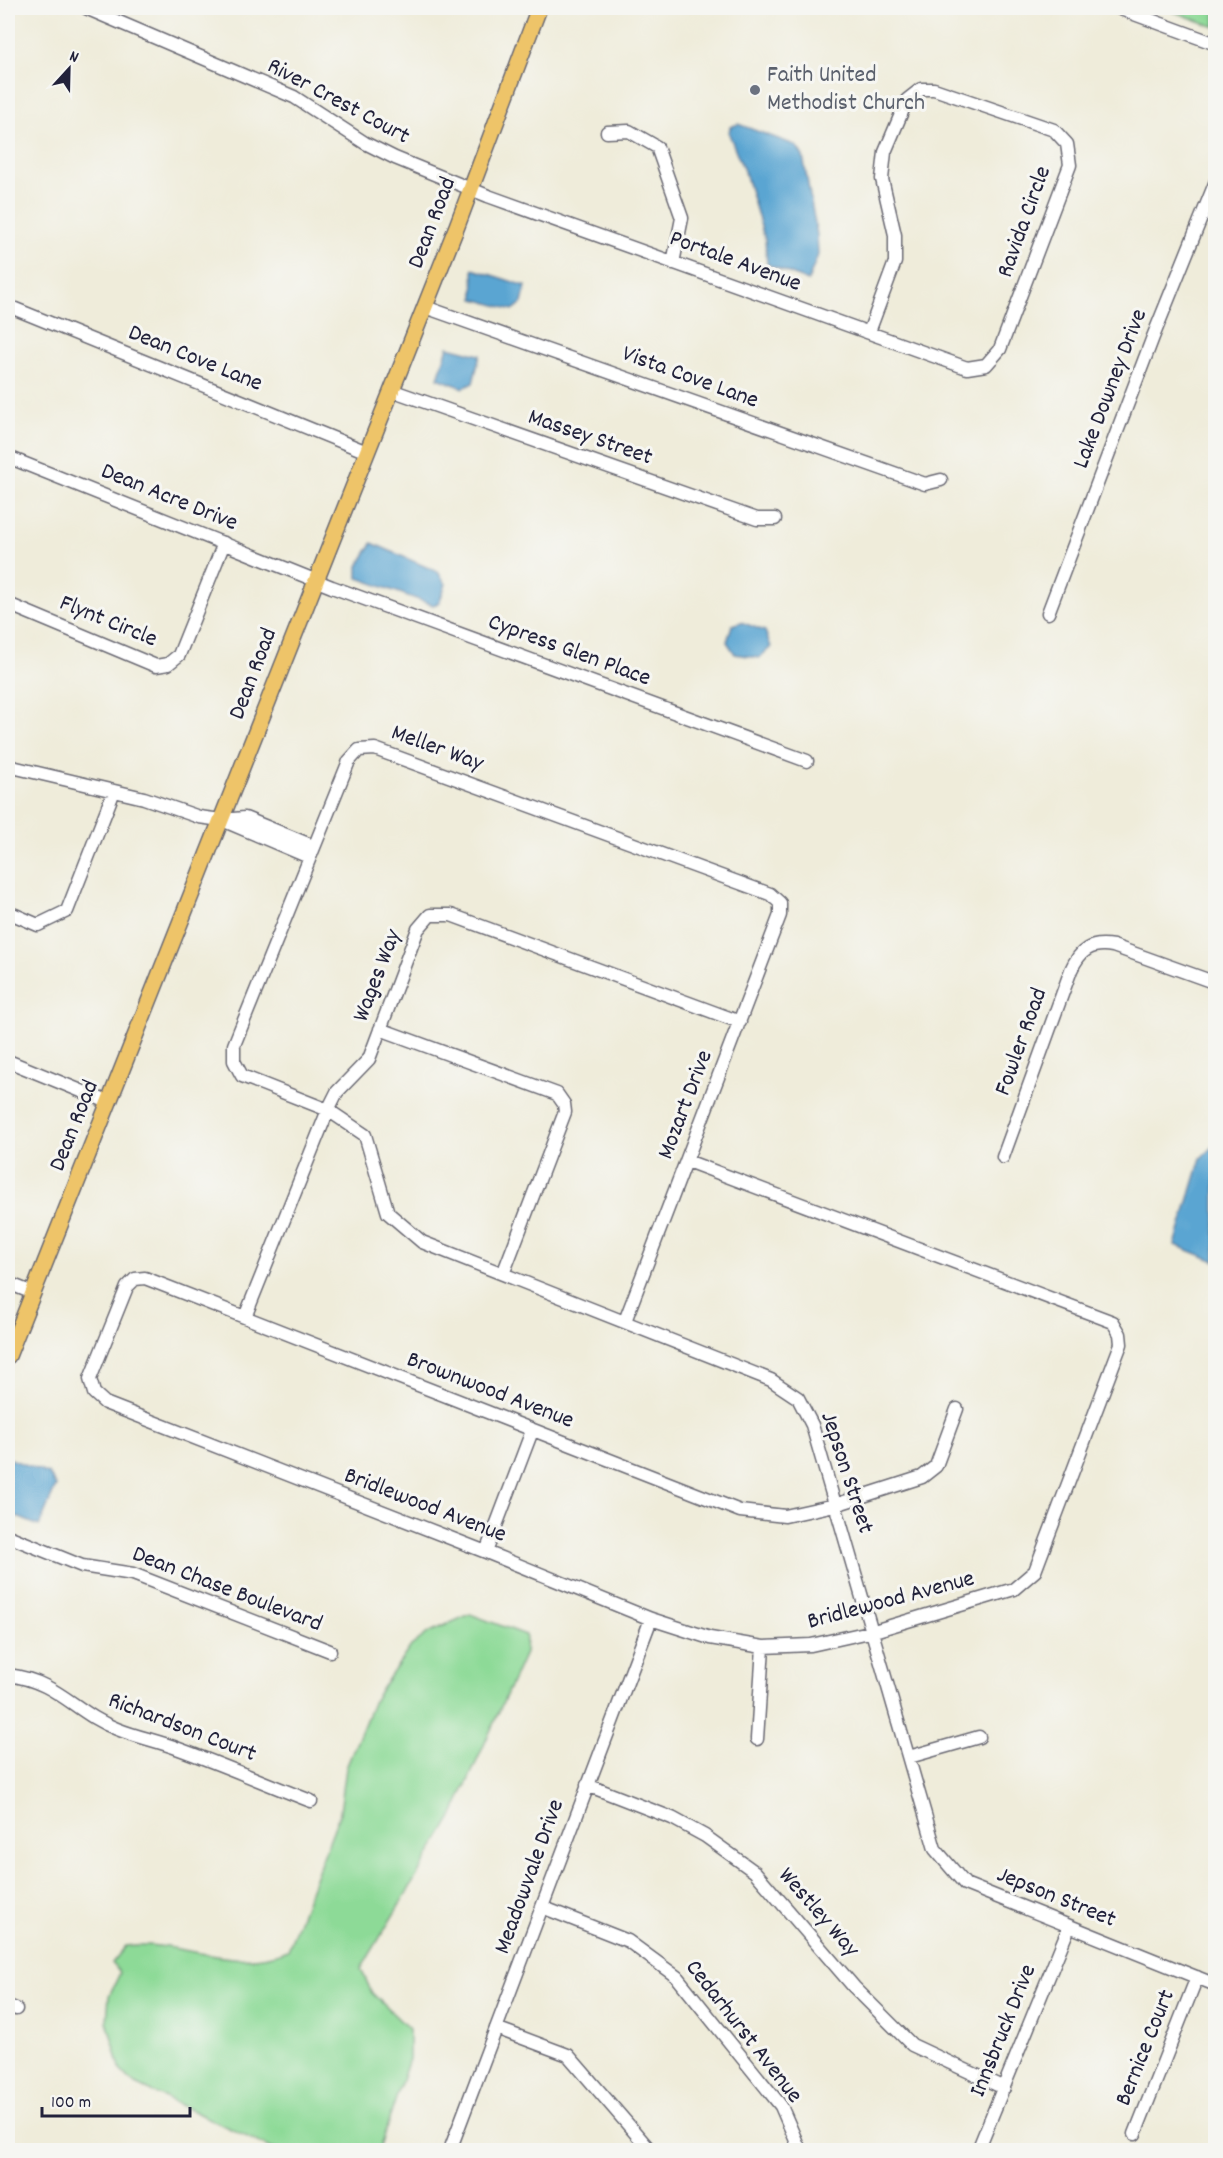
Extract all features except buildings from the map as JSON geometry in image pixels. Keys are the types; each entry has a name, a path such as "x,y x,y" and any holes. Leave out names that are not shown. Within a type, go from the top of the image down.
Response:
{"main road":[{"name":"Dean Road","path":"8,1356 425,307 539,8"}],"street":[{"name":"River Crest Court","path":"86,8 294,97 385,153 471,189"},
{"path":"1118,8 1215,44"},
{"name":"Ravida Circle","path":"869,332 895,262 895,235 882,179 885,152 907,100 921,89 934,89 1054,130 1067,144 1070,165 1000,350 986,365"},
{"path":"607,132 629,131 657,147 682,218 673,262"},
{"name":"Lake Downey Drive","path":"1048,613 1215,181"},
{"name":"Portale Avenue","path":"471,189 967,368 986,365"},
{"name":"Dean Cove Lane","path":"8,306 367,452"},
{"name":"Vista Cove Lane","path":"425,307 925,484 941,480"},
{"name":"Massey Street","path":"391,390 757,519 775,519"},
{"name":"Dean Acre Drive","path":"8,457 316,579"},
{"name":"Flynt Circle","path":"8,604 156,666 168,664 179,655 224,543"},
{"name":"Cypress Glen Place","path":"316,579 807,761"},
{"name":"Meller Way","path":"234,1061 234,1045 311,851 349,760 359,750 375,748 770,894 780,903"},
{"path":"8,766 156,801 199,817 221,820 245,818 311,851"},
{"path":"8,912 38,925 67,911 114,791"},
{"name":"Mozart Drive","path":"625,1321 780,915 780,903"},
{"name":"Wages Way","path":"245,1317 328,1110 337,1092 369,1059 418,929 430,915 451,915 740,1022"},
{"name":"Fowler Road","path":"1004,1158 1071,970 1076,959 1089,947 1102,944 1113,946 1215,983"},
{"path":"380,1029 557,1094 564,1104 565,1113 503,1274"},
{"path":"8,1061 108,1102"},
{"name":"Jepson Street","path":"234,1061 242,1076 328,1110 364,1135 388,1213 422,1242 771,1380 798,1398 812,1425 874,1631 935,1849 965,1884 1215,1985"},
{"name":"Bridlewood Avenue","path":"135,1279 128,1287 90,1379 94,1393 105,1403 651,1619 710,1638 763,1647 811,1645 874,1631 1014,1589 1035,1571 1121,1344 1120,1334 1113,1322 687,1161"},
{"name":"Brownwood Avenue","path":"135,1279 145,1278 740,1511 785,1516 835,1505 922,1477 936,1466 957,1409"},
{"path":"8,1283 33,1293"},
{"path":"486,1552 532,1431"},
{"name":"Dean Chase Boulevard","path":"8,1536 82,1566 133,1574 330,1651"},
{"name":"Meadowvale Drive","path":"450,2151 651,1619"},
{"path":"757,1739 763,1647"},
{"name":"Richardson Court","path":"8,1676 24,1677 61,1692 84,1711 116,1729 177,1748 311,1801"},
{"path":"909,1757 979,1737"},
{"name":"Westley Way","path":"587,1785 672,1818 705,1836 755,1872 855,1987 912,2045 1004,2088"},
{"name":"Cedarhurst Avenue","path":"542,1907 628,1941 677,1977 781,2106 800,2151"},
{"name":"Innsbruck Drive","path":"978,2151 1069,1927"},
{"name":"Bernice Court","path":"1135,2134 1197,1977"},
{"path":"496,2028 568,2055 650,2151"}],"green space":[{"path":"1164,8 1215,8 1215,27"},
{"path":"470,1614 526,1635 525,1653 451,1819 361,1969 372,1993 409,2029 409,2059 379,2150 275,2150 136,2084 121,2071 107,2021 109,1996 120,1973 112,1963 126,1946 167,1947 245,1959 288,1950 340,1812 346,1768 375,1698 411,1646 428,1633"}],"water":[{"path":"738,124 792,144 803,156 817,235 818,255 808,281 767,264 765,240 746,176 729,134 730,127"},
{"path":"473,269 526,286 522,303 513,310 474,299"},
{"path":"448,347 480,355 473,383 463,388 438,378"},
{"path":"372,543 438,572 446,584 439,603 433,605 358,578 358,566"},
{"path":"741,622 765,631 771,647 759,658 735,654 727,642 732,625"},
{"path":"1215,1144 1215,1261 1175,1245 1201,1158"},
{"path":"8,1458 49,1474 56,1486 39,1526 8,1513"}],"place":[{"name":"Faith United Methodist Church","path":"755,90"}]}
